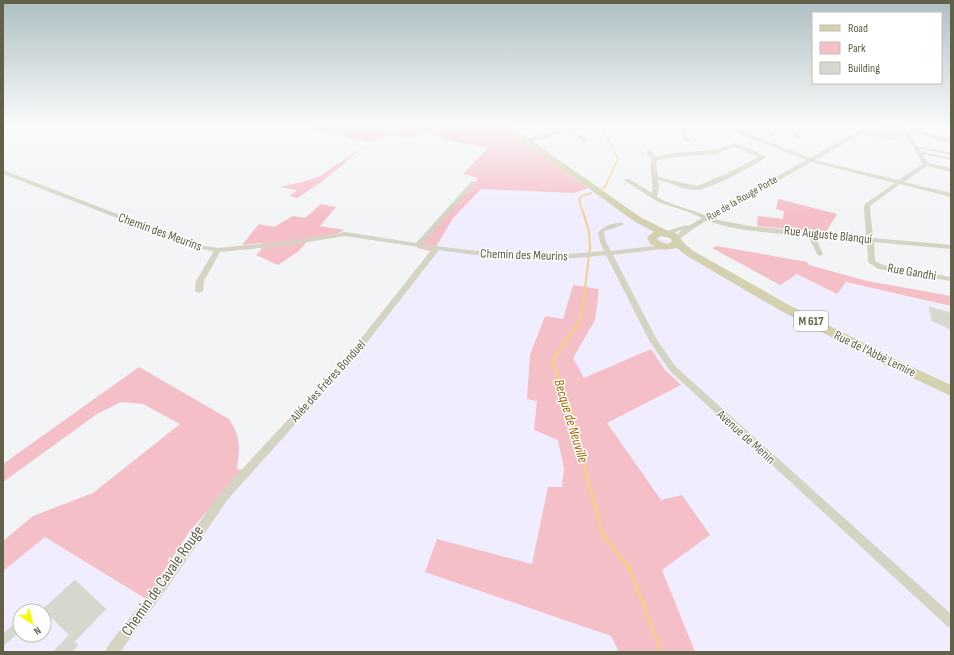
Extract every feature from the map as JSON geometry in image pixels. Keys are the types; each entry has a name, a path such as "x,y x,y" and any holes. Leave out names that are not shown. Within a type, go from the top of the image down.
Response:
{"main road":[{"name":"Rue de l'Abbé Lemire","path":"545,155 637,219 665,233 673,235 671,244"},
{"name":"Rue de l'Abbé Lemire","path":"637,219 656,244 671,244 780,305 890,362 951,391"},
{"path":"652,238 656,233 665,233"},
{"name":"Rue de l'Abbé Lemire","path":"671,244 683,253 758,298 877,360 951,396"}],"street":[{"path":"650,155 655,160"},
{"path":"654,197 656,187 652,164 655,160 679,155"},
{"path":"655,178 668,179 695,188 702,188 712,181 728,176 763,157 758,155"},
{"path":"797,155 811,160 951,195"},
{"name":"Rue de la Rouge Porte","path":"671,244 680,235 698,223 821,155"},
{"path":"920,155 926,164 951,170"},
{"path":"931,155 951,159"},
{"path":"870,239 867,205 870,201 926,164"},
{"name":"Chemin des Meurins","path":"3,172 197,247 218,250 283,244 345,234 502,256 583,256 630,251 671,244"},
{"name":"Rue Auguste Blanqui","path":"627,180 660,201 691,211 706,219 716,222 749,228 951,247"},
{"path":"418,244 473,183"},
{"name":"Rue de la Rouge Porte","path":"665,233 698,223"},
{"name":"Avenue de Menin","path":"621,224 603,230 603,242 654,342 672,369 951,622"},
{"path":"810,233 820,254"},
{"name":"Chemin des Meurins","path":"630,251 645,246 652,238"},
{"name":"Rue Gandhi","path":"870,239 872,262 878,266 951,279"},
{"name":"Allée des Frères Bonduel","path":"214,510 240,476 351,357 437,248"},
{"path":"198,291 200,281 218,250"},
{"name":"Chemin de Cavale Rouge","path":"112,652 161,587 214,510"}],"shaded area":[{"path":"588,188 663,239 878,362 951,397 951,652 3,652 3,571 45,537 146,599 189,532 243,470 349,355 437,245 453,218 481,189 573,193"},
{"path":"797,274 837,294 846,282 951,308 951,384 865,343 772,294 769,288 780,285"}],"green space":[{"path":"352,155 355,155 323,181 297,198 290,196 297,190 280,187 306,181 320,176"},
{"path":"482,155 541,155 588,188 574,193 481,189 453,218 437,245 431,251 417,248 478,178 463,174"},
{"path":"778,199 837,214 826,232 757,226 758,216 783,219 784,211 776,209"},
{"path":"321,204 336,207 320,226 345,230 338,233 309,239 299,251 278,265 256,255 261,250 262,243 242,245 259,224 274,227 293,216 305,218"},
{"path":"717,246 807,262 809,265 867,281 951,296 951,306 846,282 837,294 797,274 780,285 712,248"},
{"path":"573,285 599,289 595,320 573,358 584,378 651,349 665,370 681,385 607,423 661,500 682,495 710,535 662,570 695,652 619,652 611,636 425,572 437,539 532,564 548,487 562,487 564,468 558,440 534,430 537,401 527,399 530,355 545,316 563,319"},
{"path":"139,367 229,419 236,432 239,443 237,469 243,470 189,532 146,599 45,537 3,571 3,541 33,516 93,493 180,424 143,404 121,402 97,414 3,482 3,464"}],"building":[{"path":"929,307 951,313 951,329 932,321"},
{"path":"75,580 106,609 74,642 78,645 72,652 53,652 69,635 52,618 52,603 50,603"},
{"path":"12,626 12,638 3,646 3,634"}],"waterway":[{"name":"Becque de Neuville","path":"602,189 605,187 618,159 616,155"},
{"name":"Becque de Neuville","path":"583,213 579,200 582,196 591,193"},
{"name":"Becque de Neuville","path":"576,326 581,319 590,248 589,231 583,212"},
{"name":"Becque de Neuville","path":"577,325 552,361 570,406 586,471"},
{"name":"Becque de Neuville","path":"585,470 603,535 630,569 661,652"}]}
